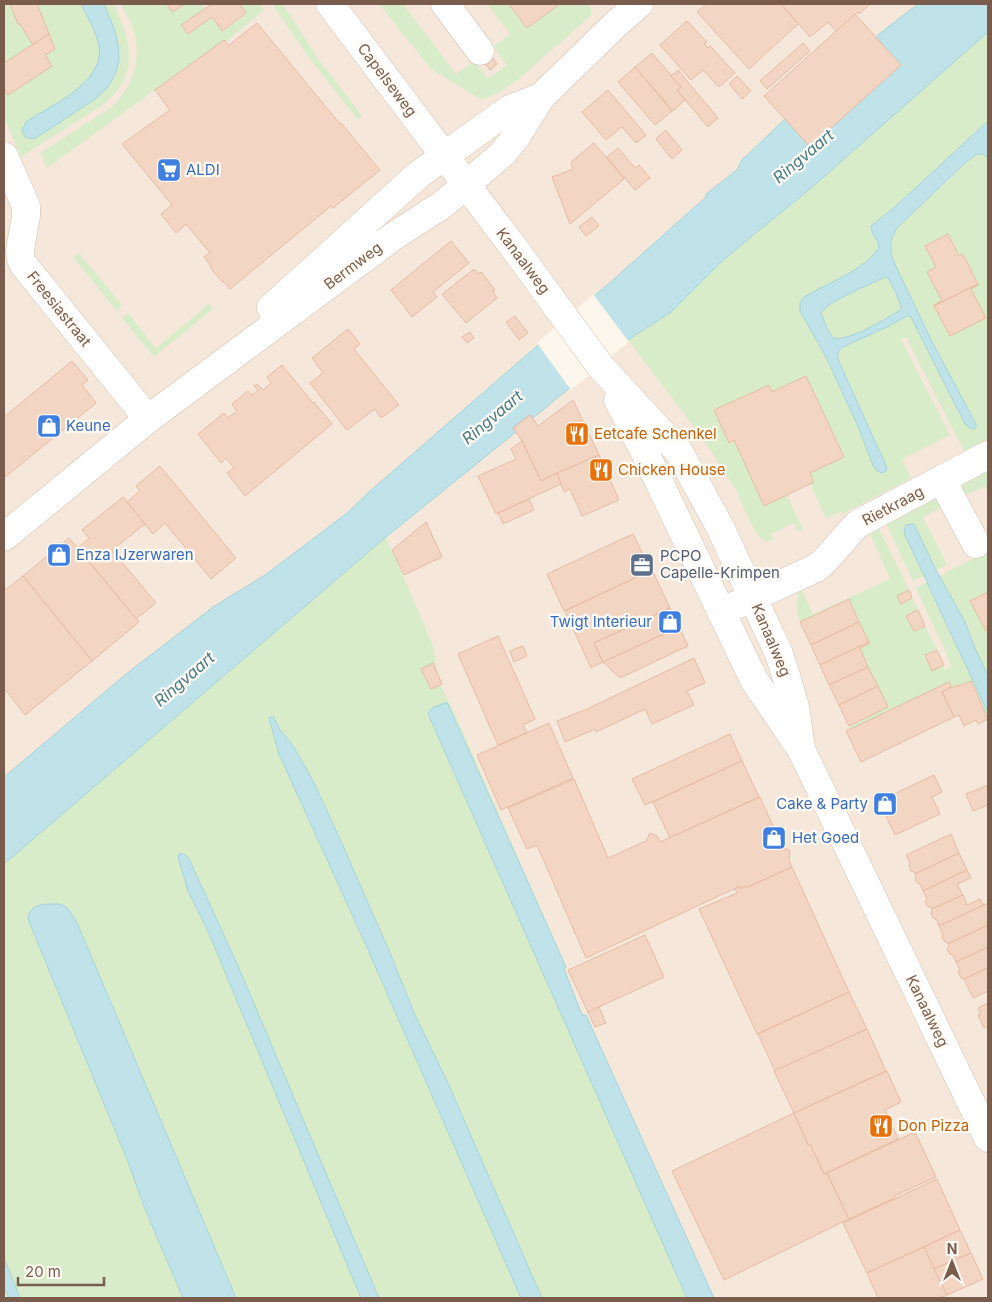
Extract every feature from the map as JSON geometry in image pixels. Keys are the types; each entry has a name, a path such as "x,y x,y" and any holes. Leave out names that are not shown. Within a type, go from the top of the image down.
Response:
{"street":[{"name":"Capelseweg","path":"330,4 444,156"},
{"path":"445,4 480,51"},
{"name":"Bermweg","path":"4,537 148,419 394,236 442,205 466,185 502,154 516,137 541,97 610,13 639,4"},
{"name":"Bermweg","path":"148,419 418,175 510,109 541,97"},
{"name":"Freesiastraat","path":"4,156 26,206 20,250 12,258 24,266 148,419"},
{"name":"Kanaalweg","path":"444,156 601,367 679,452 720,527 779,654 795,707 801,749"},
{"name":"Kanaalweg","path":"601,367 646,455 754,680 801,749 988,1138"},
{"name":"Rietkraag","path":"721,612 816,568 826,561 849,532 859,523 988,456"},
{"path":"942,480 976,544"}],"shaded area":[{"path":"4,4 988,4 988,1298 4,1298"}],"green space":[{"path":"4,4 10,4 18,24 20,24 33,45 4,63"},
{"path":"37,4 114,4 128,44 128,69 124,81 104,104 21,157 4,117 4,88 8,94 52,66 45,55 55,49"},
{"path":"121,4 167,4 172,12 185,4 203,4 206,8 182,25 188,34 212,17 223,31 246,14 240,4 259,4 264,10 226,42 224,40 47,168 40,153 109,109 124,93 129,83 136,62 136,40 132,26"},
{"path":"272,4 283,4 320,61 362,116 358,120 310,59"},
{"path":"379,4 403,4 456,74 473,62 477,64 488,79 507,65 493,47 510,34 487,4 509,4 527,28 560,4 589,4 591,15 513,84 489,97 480,99 431,69"},
{"path":"988,32 988,121 896,206 871,226 872,233 879,247 868,260 857,269 804,297 800,312 827,359 856,422 873,465 884,461 839,362 838,354 839,350 845,346 905,317 911,317 965,424 976,424 932,342 893,260 891,247 893,235 898,227 975,155 983,154 988,158 988,439 964,451 906,337 901,339 950,435 902,459 911,478 842,514 841,512 826,518 810,484 814,482 810,473 844,456 806,376 772,392 768,385 714,410 729,442 734,440 764,506 787,495 803,529 798,532 794,523 771,534 773,539 767,542 761,538 752,526 736,490 711,451 628,340 671,312 720,263 810,189","holes":["948,234 959,256 963,254 978,284 971,289 985,317 950,336 934,306 942,301 927,272 936,267 925,246"]},
{"path":"79,253 122,305 116,310 73,257"},
{"path":"885,277 888,278 896,293 902,309 871,327 846,338 833,338 827,329 821,313 825,308 840,298"},
{"path":"209,304 213,309 154,357 122,318 128,313 156,348"},
{"path":"988,469 988,492 985,486 966,495 960,483"},
{"path":"936,495 942,507 923,517 947,565 936,570 905,535 924,576 913,581 885,521"},
{"path":"877,525 909,590 897,596 900,603 912,598 918,610 907,616 913,631 925,626 937,650 925,655 932,670 943,666 945,670 952,666 916,588 927,582 988,713 988,717 971,681 951,688 949,682 850,729 849,726 887,707 860,648 869,644 849,600 800,622 797,613 797,600 800,586 813,614 890,579 868,529"},
{"path":"386,537 432,643 439,682 566,967 564,969 582,1015 586,1015 707,1298 236,1298 78,925 64,905 57,904 29,914 28,919 183,1298 4,1298 4,864"},
{"path":"988,551 988,592 970,601 988,634 988,675 965,622 939,576"}],"water":[{"path":"81,4 104,4 114,28 118,44 119,61 116,72 107,88 95,99 34,139 25,137 22,131 26,122 74,92 94,71 99,59 99,46 94,30"},
{"name":"Ringvaart","path":"918,4 988,4 988,32 810,189 720,263 671,312 628,340 533,418 530,415 513,427 516,432 386,537 4,864 4,777 125,675 213,607 265,575 346,514 614,279 706,197 706,194 738,169 741,161 862,47"},
{"path":"988,121 988,158 983,154 975,155 964,164 898,227 893,235 891,247 893,260 932,342 976,424 976,428 971,429 965,424 911,317 905,317 845,346 839,350 838,354 839,362 887,469 882,473 876,470 873,465 856,422 827,359 800,311 800,303 804,297 856,269 873,255 879,247 871,226 896,206","holes":["885,277 888,278 902,309 858,333 833,338 827,329 821,313 825,308 850,293"]},
{"path":"914,524 936,570 965,622 988,675 988,713 905,535 904,529 906,525"},
{"path":"447,702 566,967 564,969 582,1015 586,1015 714,1298 687,1298 428,714 432,708"},
{"path":"273,716 312,779 339,837 415,1015 447,1081 542,1298 521,1298 365,943 279,754 269,718"},
{"path":"179,854 186,855 190,861 238,966 379,1298 361,1298 207,929 188,891 178,857"},
{"path":"58,904 68,909 78,925 236,1298 183,1298 28,919 31,910 35,907"},
{"path":"4,1258 20,1298 9,1298 4,1287"}],"pier":[{"path":"593,294 629,342 571,390 537,343"}],"building":[{"path":"10,4 37,4 49,34 33,45 20,24 18,24"},
{"path":"167,4 185,4 172,12"},
{"path":"212,4 240,4 246,13 222,31 212,17 188,34 181,25"},
{"path":"509,4 560,4 527,28"},
{"path":"706,4 781,4 798,24 749,69 697,12"},
{"path":"781,4 870,4 836,31 828,22 810,37"},
{"path":"855,14 901,65 810,147 764,96"},
{"path":"687,21 707,42 704,44 708,48 710,46 735,73 719,87 703,70 691,80 660,45"},
{"path":"257,23 380,170 333,208 331,206 230,289 210,267 204,257 210,253 186,224 176,233 161,214 172,205 122,144 170,110 155,90 224,40 229,45"},
{"path":"49,34 55,49 45,55 52,66 8,95 4,88 4,63"},
{"path":"803,43 810,51 767,89 760,81"},
{"path":"652,53 681,87 677,90 685,100 673,111 635,67"},
{"path":"490,54 497,64 490,70 482,59"},
{"path":"635,67 672,111 655,125 618,82"},
{"path":"678,70 718,118 708,127 677,90 681,87 671,76"},
{"path":"737,76 751,91 742,99 729,84"},
{"path":"608,90 646,135 636,143 622,127 606,140 582,112"},
{"path":"666,130 682,150 672,159 656,139"},
{"path":"594,143 624,179 570,224 552,177 573,169 571,162"},
{"path":"618,148 635,168 639,165 650,178 635,190 607,157"},
{"path":"592,217 599,226 586,236 579,227"},
{"path":"948,234 959,256 963,254 978,284 934,306 942,301 927,272 936,267 925,246"},
{"path":"451,241 469,263 433,292 437,297 412,317 391,290"},
{"path":"474,269 478,274 481,272 495,290 493,292 497,298 466,323 442,294"},
{"path":"978,284 971,289 986,318 950,336 934,306"},
{"path":"515,316 528,333 519,340 506,322"},
{"path":"348,329 360,344 354,349 399,405 381,418 375,409 347,430 310,383 323,373 312,358"},
{"path":"470,332 474,338 467,343 462,337"},
{"path":"72,361 88,380 82,385 96,403 4,478 4,417"},
{"path":"282,365 332,424 245,496 227,473 234,468 226,458 221,463 198,434 224,413 228,418 237,411 232,404 248,391 252,395 258,390 254,386 257,384 263,390 271,383 267,377"},
{"path":"806,376 844,457 810,473 814,482 764,506 734,440 729,443 714,410 769,385 772,392"},
{"path":"573,400 599,455 541,481 522,441 513,428 530,415 538,426"},
{"path":"522,441 541,481 557,473 561,484 496,514 478,476 516,459 511,449"},
{"path":"599,455 619,500 582,516 570,489 564,492 557,473"},
{"path":"160,466 236,558 211,579 165,523 153,534 127,502 140,491 136,486"},
{"path":"123,497 145,524 112,550 156,603 136,619 78,548 89,538 82,530"},
{"path":"529,499 534,510 503,524 498,513"},
{"path":"426,522 442,557 404,575 392,550"},
{"path":"633,534 652,570 564,611 547,574"},
{"path":"69,538 139,622 92,661 23,576"},
{"path":"652,570 670,608 594,643 603,662 591,668 565,611"},
{"path":"23,576 92,661 25,715 4,688 4,591"},
{"path":"909,590 912,598 901,604 897,596"},
{"path":"988,592 988,630 986,631 970,601"},
{"path":"849,599 859,622 811,645 800,622"},
{"path":"670,608 679,627 603,662 594,643"},
{"path":"918,610 925,626 914,631 906,616"},
{"path":"859,622 869,642 820,665 811,645"},
{"path":"679,627 688,646 620,678 603,662"},
{"path":"498,636 535,719 523,725 527,733 498,745 458,654"},
{"path":"869,642 869,644 860,648 868,667 829,685 820,665"},
{"path":"523,646 527,656 514,662 510,651"},
{"path":"937,650 944,665 932,671 925,655"},
{"path":"694,658 705,683 687,691 694,705 652,724 645,709 596,732 595,729 565,742 557,721 587,709"},
{"path":"433,663 442,684 431,689 421,669"},
{"path":"868,667 878,686 839,705 829,685"},
{"path":"971,681 988,719 978,724 976,720 964,726 959,715 954,717 942,692"},
{"path":"949,682 951,687 942,692 954,717 861,762 846,731"},
{"path":"878,686 888,707 849,726 839,705"},
{"path":"549,723 573,778 501,810 477,755"},
{"path":"730,734 742,761 645,805 632,779"},
{"path":"742,761 759,797 670,838 653,802"},
{"path":"934,775 942,792 932,797 940,814 895,835 879,801"},
{"path":"574,779 608,858 646,841 650,833 657,836 660,842 760,797 782,846 790,851 789,860 792,867 746,888 745,886 741,889 740,886 586,958 537,845 527,849 508,808"},
{"path":"988,785 988,805 973,811 966,794"},
{"path":"951,834 959,853 915,874 911,871 906,855"},
{"path":"959,853 967,870 923,891 920,884 917,883 915,874"},
{"path":"792,867 849,992 757,1034 699,909 737,893 735,889 740,886 741,889 745,886 746,888"},
{"path":"967,870 971,878 957,884 963,895 932,909 928,907 923,891"},
{"path":"963,895 967,905 980,899 984,906 939,926 937,920 931,914 932,909"},
{"path":"988,903 988,925 948,944 944,941 939,926"},
{"path":"988,925 988,947 956,962 953,955 947,949 948,944"},
{"path":"645,935 664,977 588,1012 568,970"},
{"path":"988,947 988,968 964,979 961,978 956,962"},
{"path":"988,968 988,991 973,998 964,979"},
{"path":"849,992 867,1029 775,1071 758,1034"},
{"path":"988,1003 988,1026 984,1028 978,1015 981,1014 978,1008"},
{"path":"599,1007 606,1023 595,1027 588,1012"},
{"path":"867,1029 886,1071 794,1113 774,1071"},
{"path":"887,1071 901,1102 885,1110 898,1139 824,1174 810,1144 808,1145 794,1113"},
{"path":"794,1113 808,1145 810,1144 824,1174 827,1173 849,1219 724,1280 672,1171"},
{"path":"915,1132 936,1177 849,1219 827,1173"},
{"path":"937,1179 960,1230 867,1273 843,1223"},
{"path":"960,1230 971,1253 934,1269 924,1247"},
{"path":"924,1247 947,1295 940,1298 878,1298 867,1273"},
{"path":"971,1253 983,1279 947,1295 934,1269"}],"place":[{"name":"ALDI","path":"169,170"},
{"name":"Keune","path":"49,426"},
{"name":"Eetcafe Schenkel","path":"577,434"},
{"name":"Chicken House","path":"601,470"},
{"name":"Enza IJzerwaren","path":"59,555"},
{"name":"PCPO Capelle-Krimpen","path":"642,565"},
{"name":"Twigt Interieur","path":"670,622"},
{"name":"Cake & Party","path":"885,804"},
{"name":"Het Goed","path":"774,838"},
{"name":"Don Pizza","path":"881,1126"}]}
